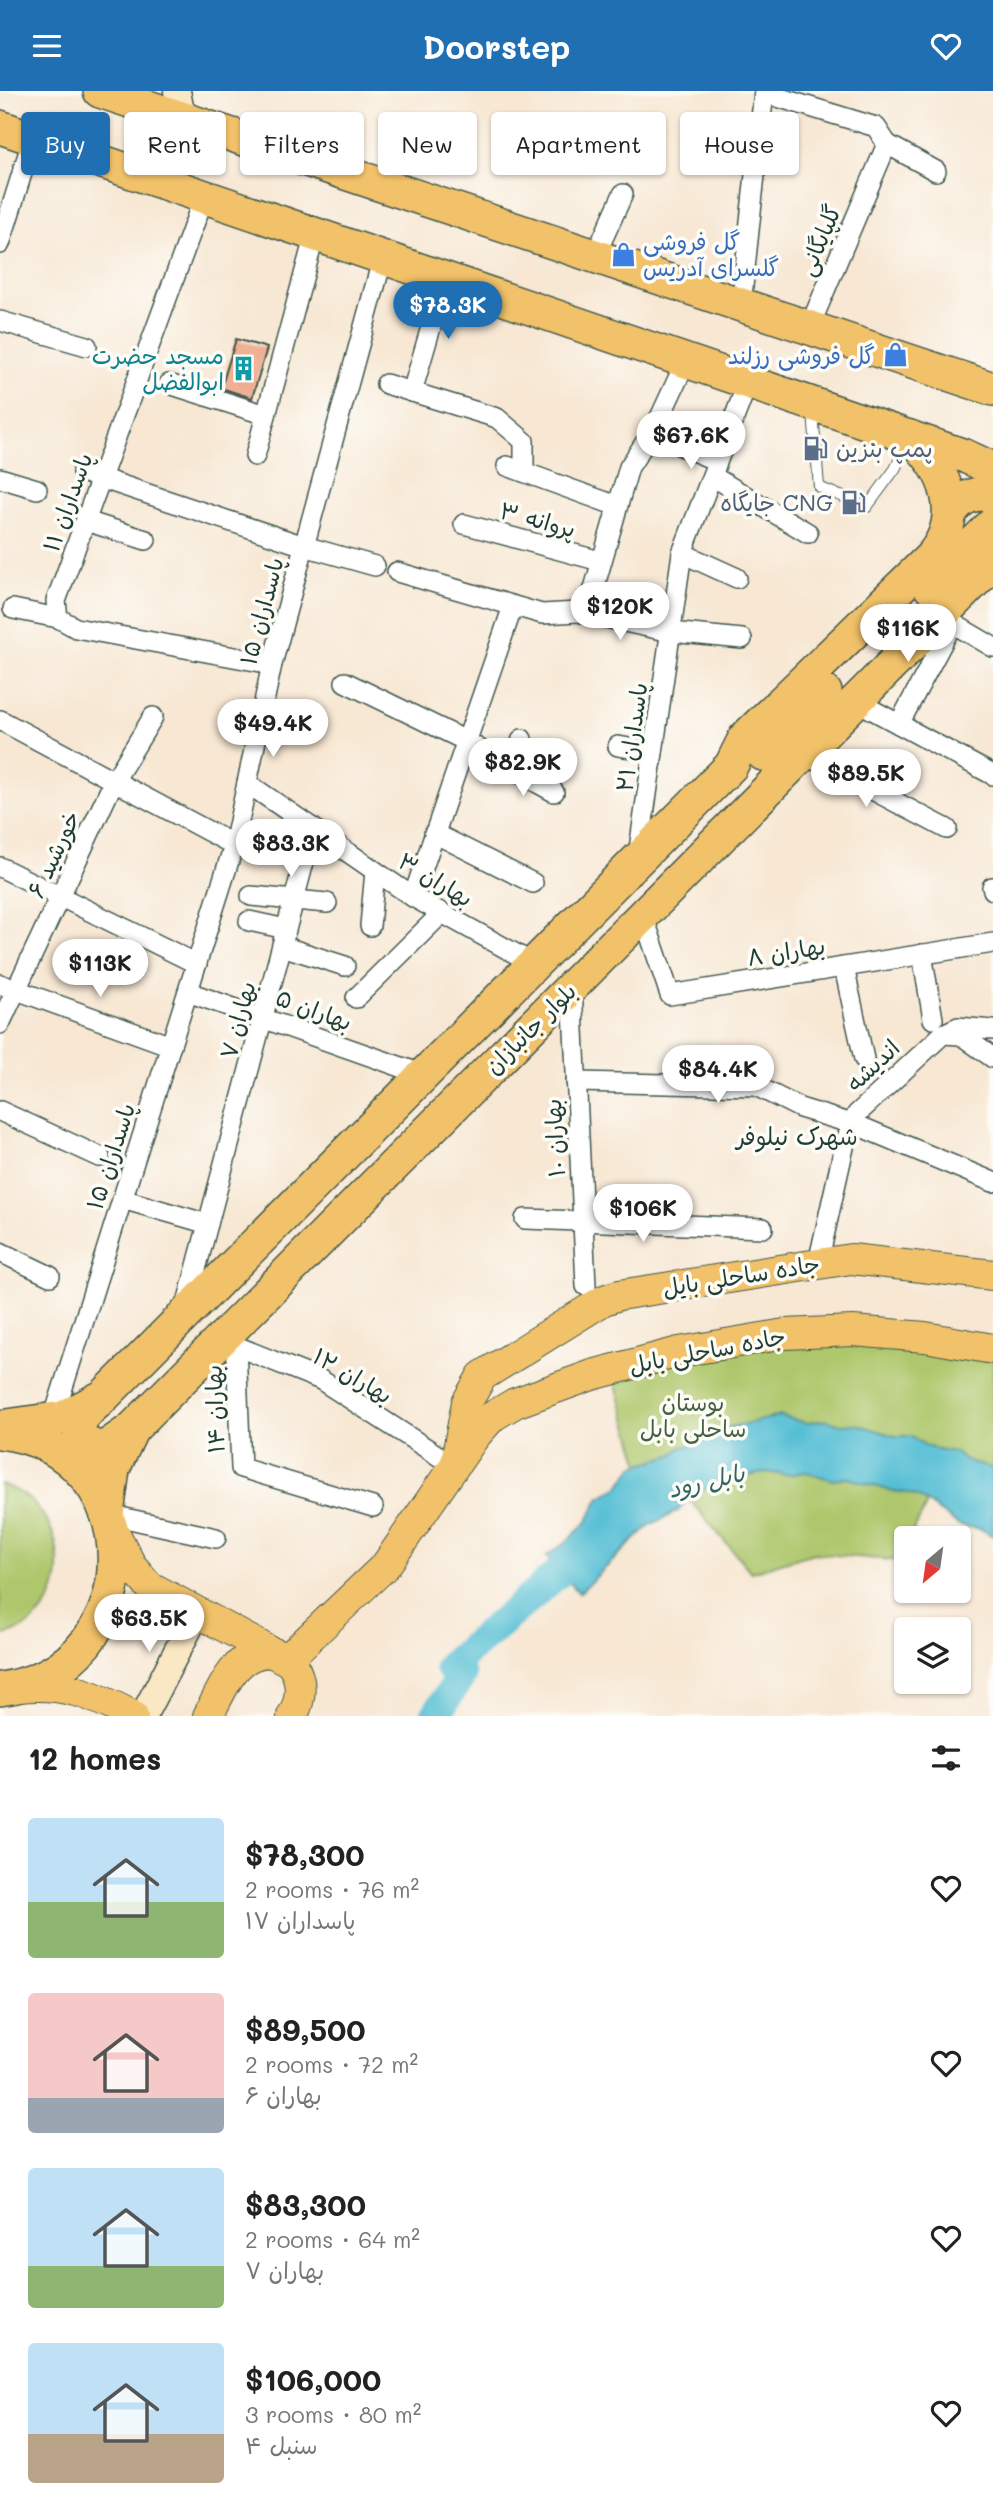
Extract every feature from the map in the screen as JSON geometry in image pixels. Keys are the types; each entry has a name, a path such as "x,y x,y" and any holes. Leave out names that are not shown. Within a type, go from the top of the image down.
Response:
{"highway":[{"path":"100,91 182,106 595,256 809,328 991,381"},
{"path":"0,127 21,134"},
{"path":"110,165 987,465"},
{"path":"910,437 928,455 943,479 951,512"},
{"path":"951,512 965,498 982,494 993,496"},
{"name":"بلوار جانبازان","path":"0,1429 75,1414 104,1396 731,766 745,738 935,553 946,533 951,512"},
{"path":"763,754 993,524"},
{"name":"بلوار جانبازان","path":"109,1520 113,1469 132,1429 228,1343 643,915 856,701 947,619 993,563"},
{"path":"104,1396 82,1416 78,1430 84,1443 103,1449 132,1429"},
{"path":"0,1429 32,1439 67,1459 94,1489 109,1520 115,1546 115,1576 99,1624 81,1649 58,1668 6,1688"}],"main road":[{"name":"بلوار جانبازان","path":"731,766 763,754"},
{"name":"جاده ساحلی بایل","path":"506,1359 604,1300 619,1295 818,1263 865,1260 993,1275"},
{"name":"جاده ساحلی بابل","path":"286,1660 386,1566 482,1428 502,1409 592,1375 679,1352 785,1335 853,1331 925,1337 993,1349"},
{"name":"جاده ساحلی بابل","path":"454,1467 470,1392 482,1376 506,1359"},
{"path":"109,1520 131,1565 149,1586 286,1660 293,1667 302,1684 299,1704 292,1716"},
{"path":"143,1716 197,1613"},
{"path":"208,1716 240,1663 258,1654 286,1660"},
{"path":"6,1688 42,1684 69,1687 98,1697 133,1716"}],"street":[{"path":"741,305 764,92 876,127 887,144 936,171"},
{"name":"گلپایگانی","path":"809,328 887,144"},
{"path":"0,244 21,175"},
{"path":"595,256 624,194"},
{"name":"پاسداران ١١","path":"58,618 56,601 204,197"},
{"path":"255,456 315,234"},
{"name":"پاسداران ۱۵","path":"53,1419 234,845 272,664 383,257"},
{"path":"412,392 445,279"},
{"path":"0,321 87,347"},
{"path":"578,612 591,599 629,467 656,426 686,361"},
{"name":"پاسداران ۲۱","path":"638,860 682,553 748,382"},
{"path":"169,384 266,415"},
{"path":"386,384 497,418 524,441 515,469 617,506"},
{"path":"679,445 808,533"},
{"path":"82,472 304,546 374,566"},
{"path":"0,478 37,489"},
{"path":"86,521 146,540"},
{"name":"پروانه ۳","path":"464,524 600,561"},
{"path":"682,553 737,577"},
{"path":"397,572 542,614 578,612 671,632 742,639"},
{"path":"413,897 513,606"},
{"path":"13,609 58,618 76,628 272,664"},
{"path":"899,725 947,619 993,647"},
{"path":"345,682 466,741 554,792"},
{"path":"856,701 993,775"},
{"name":"خورشید ۶","path":"0,1024 8,987 60,897 114,781 153,717"},
{"path":"0,720 234,845"},
{"path":"512,769 522,739"},
{"path":"618,745 653,752"},
{"path":"804,754 947,829"},
{"name":"بهاران ۳","path":"247,783 413,897 534,964"},
{"name":"بهاران ۷","path":"183,1316 313,828"},
{"path":"435,833 533,883"},
{"path":"0,867 197,964"},
{"path":"370,926 375,871"},
{"path":"251,896 327,903"},
{"path":"356,998 442,913"},
{"name":"بهاران ۸","path":"643,915 670,995 993,943"},
{"path":"249,921 345,967"},
{"path":"922,954 938,1027 961,1035 993,1030"},
{"path":"844,967 864,1059"},
{"path":"8,987 171,1046"},
{"name":"بهاران ۱۰","path":"572,987 586,1286"},
{"name":"بهاران ۵","path":"188,992 424,1075"},
{"name":"اندیشه","path":"818,1263 845,1143 864,1105 938,1027"},
{"path":"970,1035 993,1058"},
{"path":"576,1082 755,1086 800,1108 855,1125 993,1182"},
{"path":"0,1111 100,1157"},
{"path":"122,1199 208,1224"},
{"path":"525,1219 763,1228"},
{"path":"0,1252 51,1276"},
{"name":"بهاران ۱۲","path":"228,1343 321,1380 454,1467"},
{"name":"بهاران ۱۴","path":"228,1343 241,1468 373,1507"},
{"path":"109,1520 216,1538"}],"lane":[{"path":"812,404 819,487 867,507 895,469 910,437"}],"green space":[{"name":"بوستان ساحلی بابل","path":"785,1335 993,1349 993,1501 940,1477 916,1526 894,1526 894,1561 814,1553 751,1572 676,1484 649,1494 611,1369"},
{"path":"0,1484 25,1496 43,1515 54,1538 58,1563 55,1587 44,1609 26,1626 0,1636"}],"water":[{"path":"780,1416 806,1423 826,1420 841,1425 856,1424 895,1436 910,1436 928,1447 953,1452 971,1463 992,1468 993,1536 981,1529 958,1525 921,1498 904,1492 894,1492 848,1478 833,1480 806,1472 786,1475 765,1472 714,1485 690,1496 678,1511 650,1525 579,1593 546,1556 564,1544 586,1523 600,1497 618,1487 634,1466 672,1455 682,1447 695,1445 722,1429"}],"building":[{"name":"مسجد حضرت ابوالفضل","path":"236,339 267,348 252,398 221,388"}],"waterway":[{"name":"بابل رود","path":"435,1716 461,1676 449,1667 590,1546"}],"place":[{"name":"گل فروشی گلسرای آدریس","path":"623,254"},
{"name":"گل فروشی رزلند","path":"895,355"},
{"name":"مسجد حضرت ابوالفضل","path":"244,368"},
{"name":"پمپ بنزین","path":"816,448"},
{"name":"جایگاه CNG","path":"853,502"}],"district":[{"name":"شهرک نیلوفر","path":"797,1135"}]}
